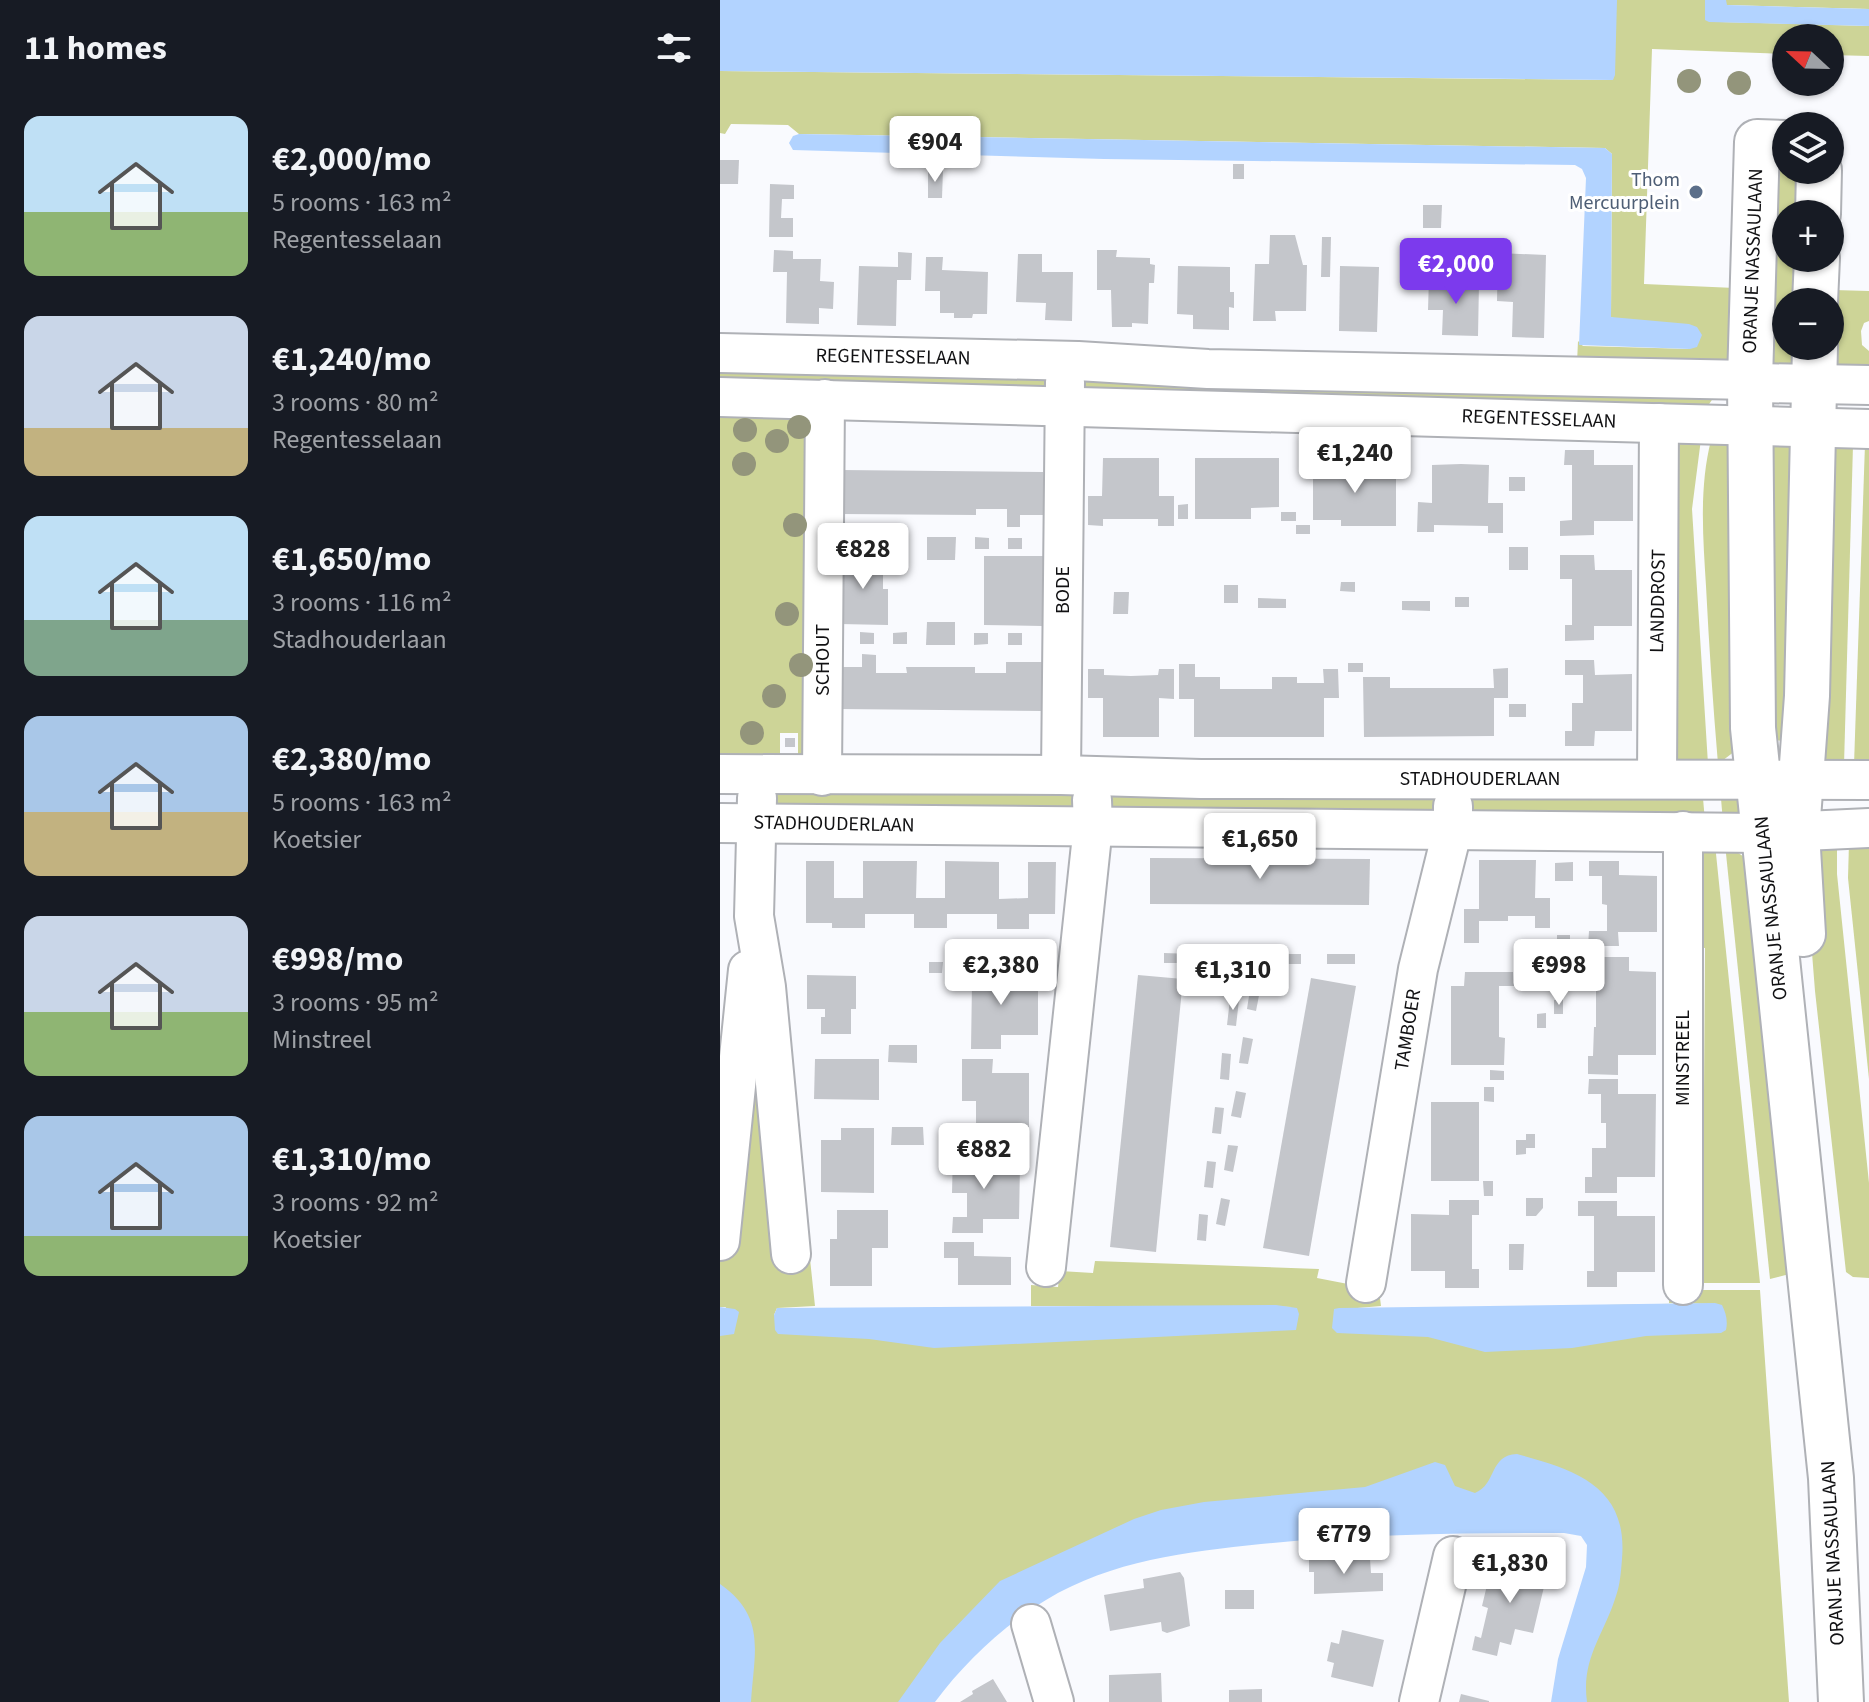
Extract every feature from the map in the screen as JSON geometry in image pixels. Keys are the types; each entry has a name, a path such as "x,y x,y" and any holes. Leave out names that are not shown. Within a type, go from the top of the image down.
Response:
{"street":[{"name":"ORANJE NASSAULAAN","path":"1772,143 1757,142 1750,380 1734,424 1753,728 1780,780"},
{"name":"REGENTESSELAAN","path":"720,353 1066,360 1208,369 1869,385"},
{"path":"1064,406 1066,360"},
{"name":"ORANJE NASSAULAAN","path":"1814,385 1807,696 1780,780 1780,832 1831,1478 1841,1702"},
{"name":"REGENTESSELAAN","path":"720,397 1734,424 1814,385"},
{"name":"REGENTESSELAAN","path":"1814,385 1869,429"},
{"name":"SCHOUT","path":"822,776 825,399"},
{"name":"BODE","path":"1064,406 1076,776"},
{"name":"LANDDROST","path":"1657,779 1659,423"},
{"path":"738,775 738,823 766,987 791,1254"},
{"name":"STADHOUDERLAAN","path":"738,775 1869,780"},
{"path":"1046,1267 1093,826 1076,776"},
{"name":"TAMBOER","path":"1366,1283 1418,969 1453,828 1454,779"},
{"name":"STADHOUDERLAAN","path":"738,823 1780,832 1869,828"},
{"name":"MINSTREEL","path":"1683,831 1683,1285"},
{"name":"ORANJE NASSAULAAN","path":"1780,832 1799,886 1857,1473 1869,1665"},
{"path":"720,1241 754,916"},
{"path":"1419,1702 1453,1556"},
{"path":"1031,1624 1054,1702"}],"green space":[{"path":"1602,0 1720,0 1720,22 1794,24 1772,24 1772,53 1652,49 1644,284 1735,288 1733,362 1577,363 1578,341 1583,346 1690,349 1611,317 1612,154 1605,148 799,134 788,125 731,124 725,134 720,133 720,71 1612,80"},
{"path":"1726,0 1869,0 1869,9 1726,5"},
{"path":"1844,25 1869,26 1869,56 1844,55"},
{"path":"1772,166 1772,184 1807,184 1807,200 1772,200 1772,272 1806,272 1805,288 1772,288 1772,360 1804,360 1803,379 1760,378 1766,170"},
{"path":"1844,290 1869,291 1869,321 1864,323 1861,331 1862,345 1869,351 1869,379 1839,376 1834,360 1844,360"},
{"path":"720,363 1048,378 1049,392 720,391"},
{"path":"1080,375 1720,388 1701,416 1086,402"},
{"path":"720,414 818,415 816,759 798,759 798,733 780,733 780,759 720,759"},
{"path":"1758,431 1804,433 1797,741 1765,740"},
{"path":"1670,438 1701,439 1692,509 1708,764 1668,764 1669,731 1678,730 1679,502 1670,502"},
{"path":"1711,440 1735,445 1743,745 1718,764 1703,531 1703,494"},
{"path":"1829,441 1853,445 1844,765 1834,764 1816,752"},
{"path":"1865,444 1869,444 1869,765 1854,765"},
{"path":"1702,787 1705,821 1472,821 1460,794"},
{"path":"1720,787 1749,787 1753,821 1723,822"},
{"path":"1075,788 1076,812 781,817 768,793"},
{"path":"1110,789 1435,794 1436,807 1433,814 1114,816 1108,804"},
{"path":"1849,843 1869,843 1869,1079 1848,878"},
{"path":"1696,844 1715,844 1760,1283 1703,1283 1704,1253 1693,1252 1693,1238 1703,1237 1705,948 1695,947"},
{"path":"1725,844 1753,863 1801,1271 1770,1279"},
{"path":"1837,845 1837,874 1869,1183 1869,1278 1853,1277 1846,1272 1815,991 1805,864 1811,855"},
{"path":"752,993 782,1261 810,1259 815,1306 777,1308 774,1315 1293,1306 1031,1306 1031,1285 1058,1287 1060,1271 1093,1273 1095,1261 1319,1269 1317,1278 1379,1290 1381,1306 1334,1310 1715,1303 1669,1303 1669,1290 1760,1290 1789,1702 1580,1702 1612,1527 1483,1517 1116,1553 977,1640 928,1702 731,1702 720,1626 720,1321 726,1307 720,1307 720,1258 727,1259 735,1252"}],"water":[{"path":"720,0 1617,0 1615,75 1613,80 720,71"},
{"path":"1705,0 1726,0 1727,5 1869,9 1869,26 1705,20"},
{"path":"793,136 1605,148 1612,154 1611,317 1689,324 1697,327 1702,335 1697,347 1690,349 1579,345 1586,178 1582,169 1575,165 1104,159 793,150 789,143"},
{"path":"1276,1305 1297,1308 1296,1330 934,1348 869,1339 778,1334 774,1315 777,1308"},
{"path":"1722,1305 1726,1317 1726,1330 1721,1333 1646,1336 1572,1348 1485,1352 1428,1337 1337,1333 1332,1328 1334,1309 1339,1308"},
{"path":"720,1307 739,1312 734,1334 720,1336"},
{"path":"1517,1454 1578,1475 1607,1498 1617,1514 1622,1534 1620,1578 1611,1610 1590,1659 1587,1702 1551,1702 1558,1659 1586,1567 1587,1545 1581,1536 1564,1533 1337,1538 1205,1550 1150,1560 1071,1586 1030,1610 986,1646 935,1702 898,1702 940,1643 1000,1581 1134,1519 1204,1502 1365,1487 1435,1462 1445,1465 1455,1486 1475,1493 1487,1483 1502,1459"},
{"path":"720,1584 735,1596 751,1623 755,1651 751,1702 720,1702"}],"building":[{"path":"720,160 739,160 738,184 720,184"},
{"path":"1233,164 1244,164 1244,179 1233,179"},
{"path":"928,169 943,170 942,198 928,198"},
{"path":"770,184 794,185 794,199 782,199 781,218 793,218 793,237 769,237"},
{"path":"1423,205 1442,205 1441,228 1423,228"},
{"path":"1270,235 1295,235 1303,265 1307,265 1306,311 1275,311 1276,321 1253,321 1255,264 1269,264"},
{"path":"1322,237 1331,237 1330,277 1321,277"},
{"path":"774,250 793,251 793,259 821,259 820,281 834,282 833,309 819,308 819,324 786,323 787,272 773,272"},
{"path":"1097,250 1117,250 1116,257 1150,258 1150,264 1155,265 1154,283 1149,283 1148,324 1112,327 1111,290 1097,290"},
{"path":"898,252 912,253 911,280 897,280 896,326 857,325 859,266 898,267"},
{"path":"1498,253 1546,255 1544,338 1512,337 1513,302 1497,301"},
{"path":"1018,254 1042,254 1042,272 1073,272 1072,321 1045,320 1046,303 1016,302"},
{"path":"926,257 943,257 942,270 988,272 987,314 954,318 954,313 940,313 940,291 925,291"},
{"path":"1178,266 1230,267 1230,292 1234,292 1234,308 1229,307 1229,330 1193,329 1193,315 1177,314"},
{"path":"1340,266 1379,267 1377,332 1339,331"},
{"path":"1429,277 1445,277 1445,282 1479,283 1478,336 1442,335 1443,310 1428,310"},
{"path":"1565,450 1594,450 1594,465 1633,465 1633,521 1594,521 1594,535 1560,536 1560,521 1572,520 1572,465 1564,465"},
{"path":"1103,458 1159,458 1159,496 1174,496 1174,526 1158,526 1158,519 1103,519 1103,526 1088,525 1088,496 1102,496"},
{"path":"1195,458 1279,458 1279,507 1251,508 1251,519 1195,519"},
{"path":"1313,465 1396,465 1396,526 1341,526 1341,520 1313,520"},
{"path":"1432,465 1489,465 1488,503 1503,503 1503,533 1488,533 1488,526 1434,525 1434,532 1417,532 1418,502 1432,503"},
{"path":"841,470 1043,472 1043,515 1020,515 1020,527 1007,527 1007,509 976,509 976,515 840,514"},
{"path":"1509,477 1525,477 1525,491 1509,491"},
{"path":"1188,504 1188,519 1178,519 1178,505"},
{"path":"1281,512 1296,512 1296,521 1281,521"},
{"path":"1296,525 1310,525 1310,534 1296,534"},
{"path":"861,537 875,537 875,549 860,548"},
{"path":"894,537 908,537 908,549 894,549"},
{"path":"927,537 956,537 955,560 927,560"},
{"path":"975,537 989,538 989,549 975,549"},
{"path":"1008,538 1022,538 1022,549 1008,549"},
{"path":"1509,547 1528,547 1528,570 1509,570"},
{"path":"1560,555 1594,555 1595,570 1632,570 1632,626 1594,626 1594,640 1565,641 1565,625 1572,625 1572,579 1560,579"},
{"path":"840,556 883,556 883,589 888,589 888,625 840,624"},
{"path":"984,556 1043,556 1042,626 984,625"},
{"path":"1341,582 1355,582 1355,592 1340,591"},
{"path":"1224,585 1238,585 1238,603 1224,603"},
{"path":"1114,592 1129,592 1128,614 1113,614"},
{"path":"1455,597 1469,597 1469,607 1455,607"},
{"path":"1258,598 1286,599 1286,608 1258,608"},
{"path":"1402,601 1430,601 1430,611 1402,610"},
{"path":"927,622 955,622 955,645 926,645"},
{"path":"860,632 874,633 874,644 860,644"},
{"path":"907,632 907,644 893,644 893,633"},
{"path":"974,633 988,633 988,644 974,645"},
{"path":"1008,633 1022,633 1022,645 1008,645"},
{"path":"862,654 876,655 876,673 907,673 906,667 975,667 975,673 1006,673 1006,662 1042,662 1042,711 840,709 840,667 862,667"},
{"path":"1565,660 1594,660 1595,675 1632,674 1632,731 1595,731 1594,746 1565,746 1565,731 1572,731 1572,703 1583,703 1583,675 1565,675"},
{"path":"1348,663 1363,663 1363,672 1348,672"},
{"path":"1179,664 1195,664 1195,677 1220,677 1220,689 1272,689 1272,677 1297,677 1297,683 1324,683 1323,669 1338,669 1339,698 1324,698 1324,737 1194,737 1194,699 1179,699"},
{"path":"1508,668 1508,698 1494,698 1494,736 1364,737 1363,677 1390,677 1390,688 1494,688 1493,669"},
{"path":"1088,669 1104,669 1104,675 1131,676 1158,675 1159,669 1174,669 1174,699 1159,698 1159,737 1103,737 1103,698 1088,698"},
{"path":"1509,704 1526,704 1526,717 1509,717"},
{"path":"785,738 795,738 795,747 785,747"},
{"path":"1150,858 1370,859 1369,905 1150,904"},
{"path":"1479,860 1536,860 1535,898 1550,898 1550,928 1535,928 1535,916 1508,916 1508,921 1479,921 1479,943 1464,943 1464,909 1479,909"},
{"path":"806,861 834,861 834,898 863,898 863,861 917,861 916,898 945,898 945,861 999,862 999,899 1028,898 1028,862 1056,862 1055,914 1029,914 1029,929 997,929 997,914 947,914 947,928 914,928 914,914 865,914 865,928 832,928 832,923 806,923"},
{"path":"1589,861 1619,861 1619,875 1657,876 1657,932 1618,932 1619,946 1588,946 1589,931 1607,931 1607,905 1602,904 1602,876 1589,876"},
{"path":"1573,862 1573,881 1555,881 1555,863"},
{"path":"1557,935 1570,935 1570,951 1557,951"},
{"path":"1164,953 1192,954 1192,963 1164,963"},
{"path":"1218,954 1247,954 1247,963 1218,963"},
{"path":"1272,954 1301,954 1301,964 1272,964"},
{"path":"1327,954 1355,954 1355,964 1327,964"},
{"path":"1589,957 1629,957 1629,971 1656,972 1656,1055 1618,1055 1618,1075 1588,1074 1588,1056 1593,1056 1596,1027 1596,971 1589,971"},
{"path":"929,962 943,962 942,973 929,973"},
{"path":"967,966 1002,967 1002,981 1038,981 1038,1035 1001,1035 1001,1049 971,1049 972,983 967,983"},
{"path":"1465,972 1513,972 1514,986 1499,986 1499,1037 1505,1038 1504,1065 1451,1065 1451,986 1464,986"},
{"path":"807,975 856,976 856,1009 851,1009 851,1034 821,1034 821,1017 825,1017 825,1009 807,1009"},
{"path":"1138,975 1183,979 1156,1252 1110,1247"},
{"path":"1311,978 1356,986 1309,1256 1263,1248"},
{"path":"1251,983 1261,985 1256,1011 1247,1009"},
{"path":"1230,999 1239,1000 1236,1026 1227,1025"},
{"path":"1563,999 1563,1014 1554,1014 1554,1000"},
{"path":"1546,1013 1546,1028 1537,1028 1537,1014"},
{"path":"1243,1037 1253,1039 1248,1064 1239,1063"},
{"path":"889,1045 917,1045 917,1063 888,1062"},
{"path":"1222,1053 1231,1054 1229,1080 1220,1079"},
{"path":"815,1059 879,1059 879,1100 814,1099"},
{"path":"962,1059 993,1059 992,1073 1029,1073 1029,1127 992,1127 992,1141 962,1141 962,1125 976,1125 976,1101 962,1101"},
{"path":"1490,1070 1504,1071 1504,1080 1490,1080"},
{"path":"1589,1079 1618,1079 1618,1094 1656,1094 1655,1177 1617,1177 1617,1193 1585,1193 1585,1177 1592,1177 1592,1148 1606,1148 1606,1123 1601,1123 1601,1094 1588,1094"},
{"path":"1484,1087 1494,1087 1494,1102 1484,1101"},
{"path":"1236,1091 1246,1093 1241,1118 1231,1116"},
{"path":"1431,1102 1479,1102 1479,1181 1431,1181"},
{"path":"1215,1107 1224,1108 1221,1134 1212,1133"},
{"path":"892,1127 923,1127 924,1145 891,1145"},
{"path":"841,1128 874,1128 874,1193 821,1192 821,1140 841,1140"},
{"path":"1526,1134 1535,1134 1535,1148 1526,1148 1526,1154 1516,1155 1516,1140 1526,1140"},
{"path":"1228,1145 1238,1146 1233,1172 1224,1170"},
{"path":"953,1151 983,1151 983,1165 1020,1165 1019,1219 983,1219 983,1233 952,1233 953,1217 967,1217 967,1193 952,1193"},
{"path":"1207,1161 1216,1162 1213,1188 1204,1187"},
{"path":"1483,1181 1493,1181 1493,1196 1484,1196"},
{"path":"1221,1198 1230,1200 1225,1226 1216,1224"},
{"path":"1526,1198 1543,1198 1543,1208 1536,1216 1526,1216"},
{"path":"1449,1200 1479,1200 1479,1215 1472,1215 1472,1269 1479,1269 1479,1288 1445,1288 1445,1271 1411,1271 1411,1214 1449,1215"},
{"path":"1578,1201 1617,1201 1617,1216 1655,1216 1655,1272 1617,1272 1617,1287 1587,1287 1587,1271 1594,1271 1594,1216 1578,1216"},
{"path":"837,1210 888,1210 888,1248 872,1248 872,1286 830,1286 830,1239 837,1239"},
{"path":"1199,1214 1208,1215 1206,1241 1197,1240"},
{"path":"944,1242 974,1242 974,1256 1011,1257 1011,1285 958,1285 958,1258 944,1258"},
{"path":"1509,1244 1524,1244 1523,1270 1509,1270"},
{"path":"1309,1555 1334,1555 1334,1560 1370,1559 1371,1573 1383,1573 1383,1591 1314,1594 1314,1572 1309,1572"},
{"path":"1500,1559 1548,1570 1533,1633 1515,1629 1511,1645 1500,1642 1497,1656 1472,1650 1475,1636 1481,1638 1488,1608 1482,1606 1488,1581 1494,1582"},
{"path":"1180,1572 1184,1578 1190,1626 1167,1633 1162,1631 1161,1622 1110,1631 1104,1595 1144,1588 1143,1579"},
{"path":"1225,1590 1254,1590 1254,1609 1225,1609"},
{"path":"1342,1630 1384,1640 1373,1687 1331,1677 1334,1663 1327,1661 1331,1642 1339,1644"},
{"path":"1161,1673 1162,1702 1109,1702 1109,1675"},
{"path":"993,1679 1007,1702 960,1702 973,1694 972,1691"},
{"path":"1262,1689 1262,1702 1229,1702 1229,1690"},
{"path":"1461,1694 1489,1701 1489,1702 1459,1702"}],"place":[{"name":"Thom Mercuurplein","path":"1696,192"}]}
